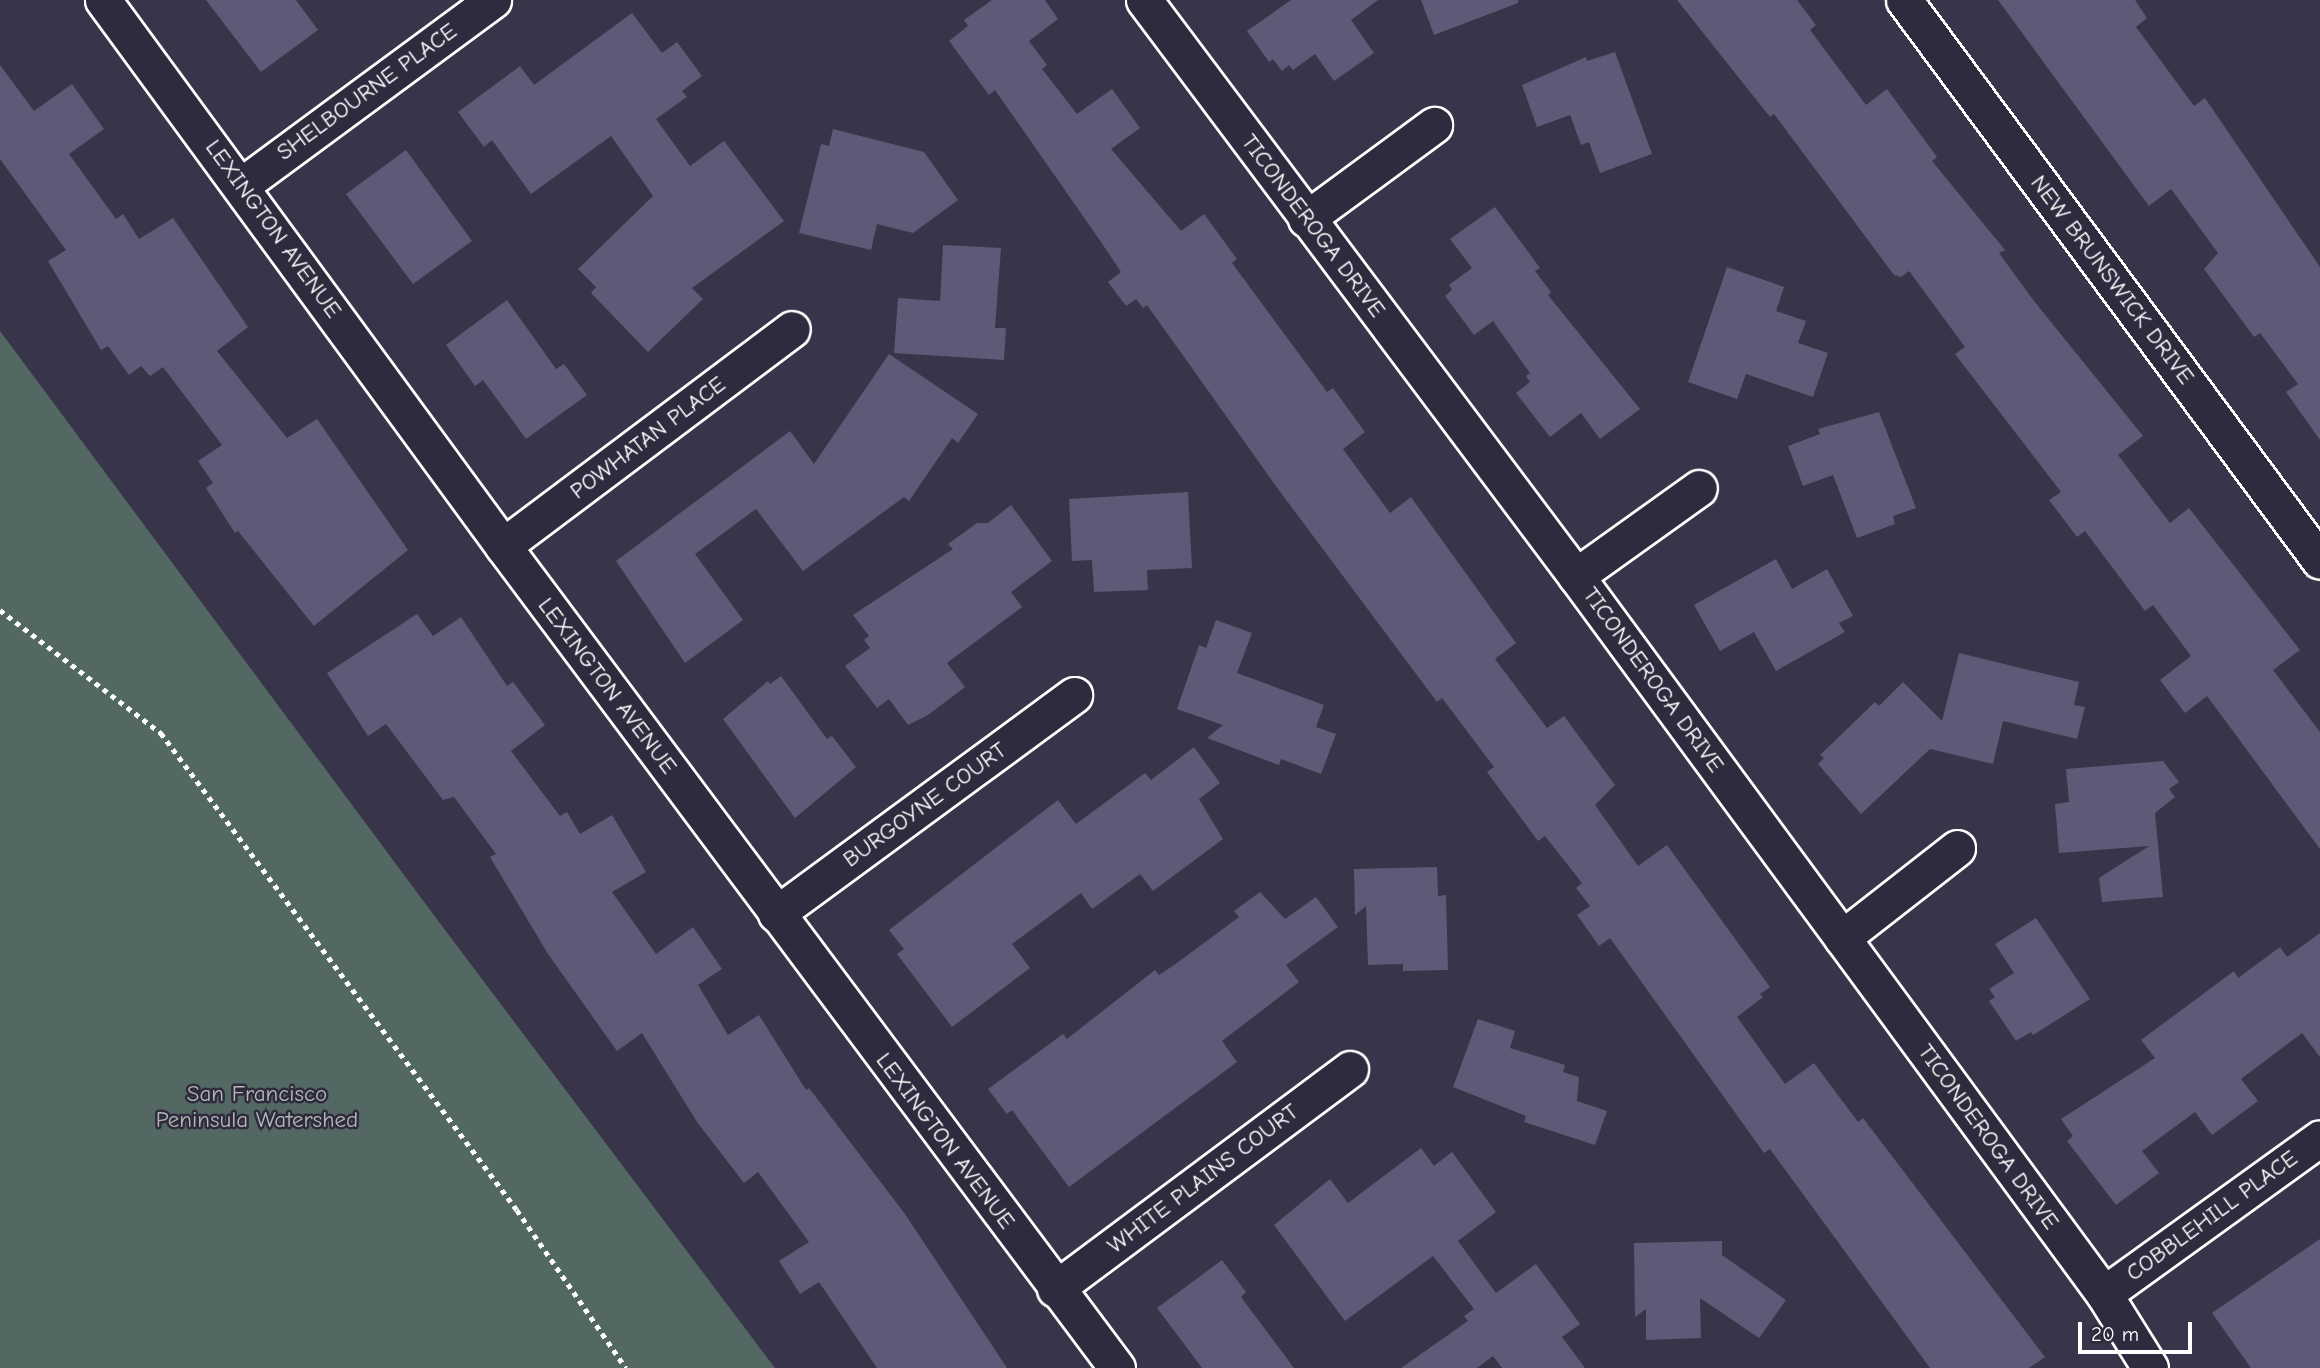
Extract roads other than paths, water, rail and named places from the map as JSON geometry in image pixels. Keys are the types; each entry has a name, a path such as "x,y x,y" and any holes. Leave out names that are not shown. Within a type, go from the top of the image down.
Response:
{"street":[{"name":"LEXINGTON AVENUE","path":"103,0 242,185 503,546 1055,1289 1117,1368"},
{"name":"SHELBOURNE PLACE","path":"242,185 493,0"},
{"name":"TICONDEROGA DRIVE","path":"1144,0 1576,576 2104,1294 2150,1368"},
{"name":"NEW BRUNSWICK DRIVE","path":"1904,0 2314,542"},
{"path":"1306,219 1434,125"},
{"name":"POWHATAN PLACE","path":"503,546 792,329"},
{"path":"1576,576 1699,488"},
{"name":"BURGOYNE COURT","path":"776,914 1074,695"},
{"path":"1842,938 1957,848"},
{"name":"WHITE PLAINS COURT","path":"1055,1289 1350,1069"},
{"name":"COBBLEHILL PLACE","path":"2104,1294 2320,1138"}],"park label":[{"name":"San Francisco Peninsula Watershed","path":"257,1107"}]}
